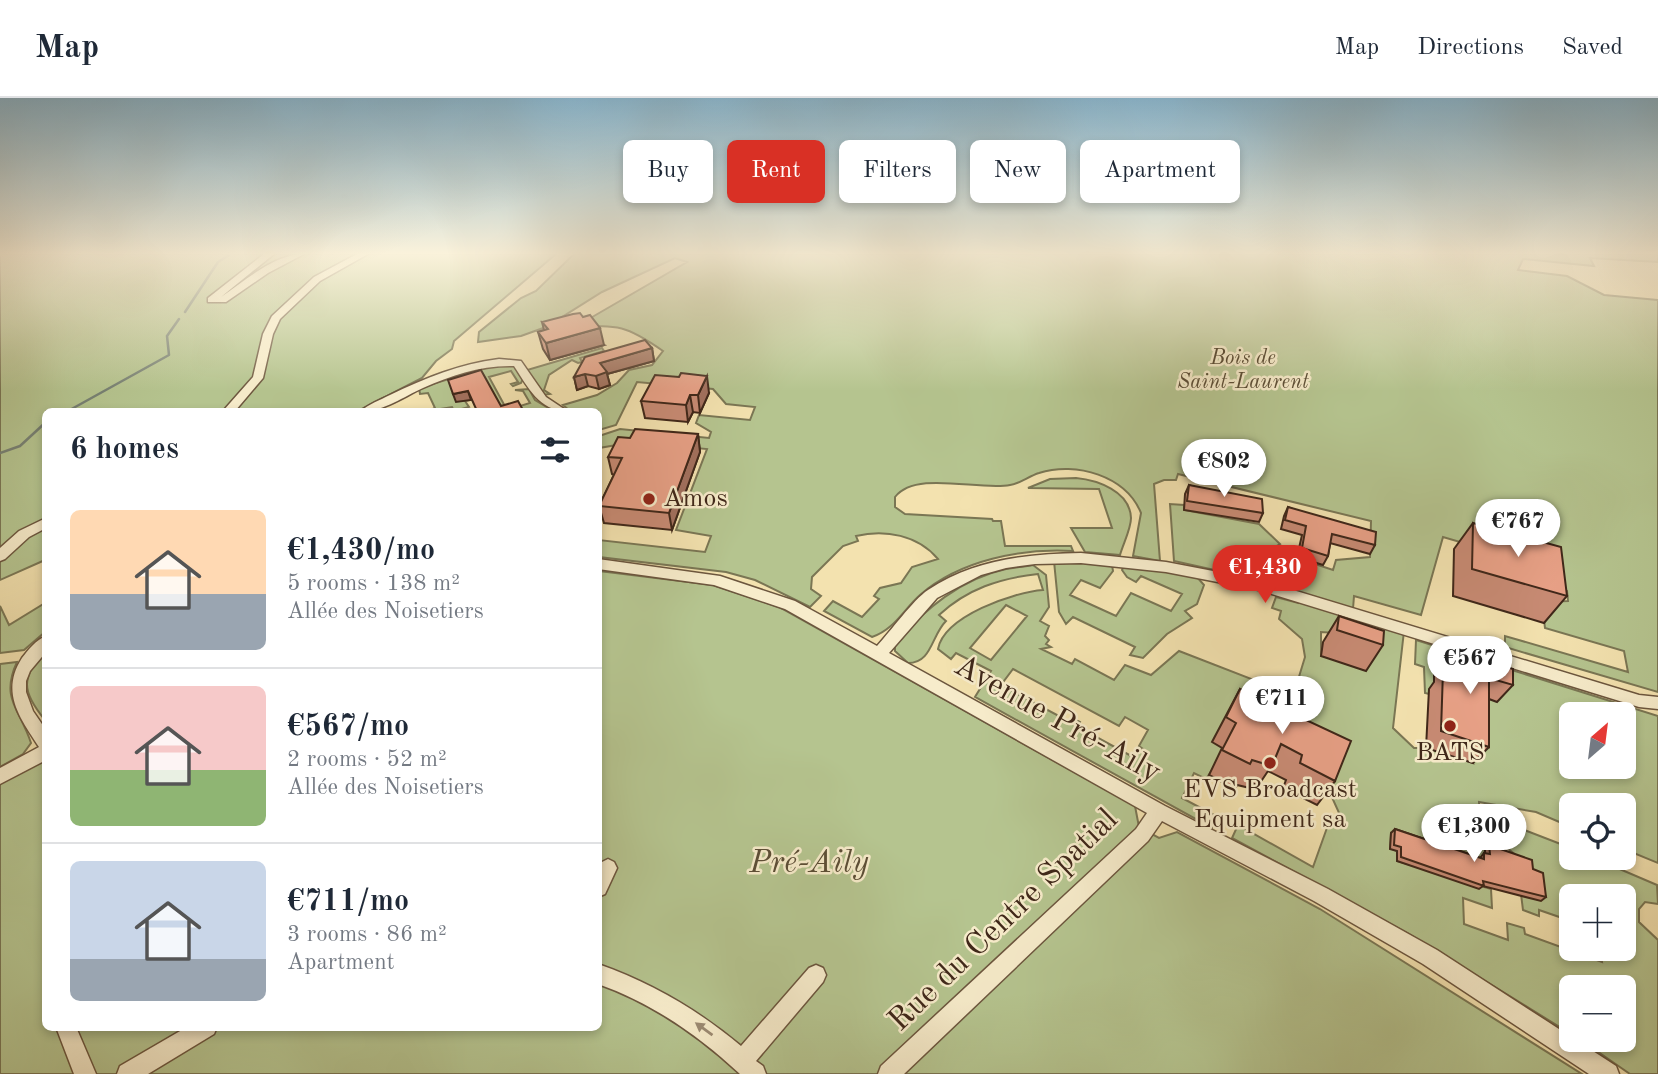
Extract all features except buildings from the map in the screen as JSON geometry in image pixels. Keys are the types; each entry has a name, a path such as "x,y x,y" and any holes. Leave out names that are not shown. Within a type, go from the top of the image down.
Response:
{"street":[{"path":"232,408 258,378 268,334 276,318 295,300"},
{"path":"373,408 427,381 501,361 517,363 542,399 556,408"},
{"path":"0,556 24,534 42,524"},
{"path":"879,654 932,594 976,572 1005,563 1081,558 1166,567 1260,585 1639,701 1658,704"},
{"name":"Avenue Pré-Aily","path":"602,564 673,573 744,587 790,605 1159,811 1321,895 1430,957 1608,1074"},
{"path":"42,646 30,657 16,687 16,699 42,738"},
{"path":"0,777 42,753"},
{"name":"Rue du Centre Spatial","path":"889,1074 1142,835 1159,811"},
{"path":"602,880 608,867"},
{"path":"602,975 640,989 706,1029 748,1068 816,975"},
{"path":"68,1031 85,1074"},
{"path":"128,1074 200,1031"}],"green space":[{"path":"0,300 503,300 454,341 452,349 436,361 422,378 364,408 42,408 42,561 0,580"},
{"path":"519,300 590,300 546,327 521,336 478,342 479,332"},
{"name":"Bois de Saint-Laurent","path":"622,300 1658,300 1658,692 1505,647 1505,636 1628,672 1624,651 1545,628 1542,602 1568,601 1567,591 1555,587 1539,565 1443,537 1421,615 1354,596 1353,609 1347,607 1347,623 1336,633 1321,632 1321,656 1367,657 1360,617 1404,631 1393,728 1414,748 1426,748 1473,763 1434,676 1434,691 1425,693 1424,667 1415,664 1416,640 1613,702 1559,702 1559,779 1636,779 1636,709 1658,716 1658,863 1636,854 1636,793 1559,793 1559,822 1536,812 1479,802 1480,827 1466,835 1485,849 1486,858 1480,869 1391,833 1390,848 1397,851 1397,861 1491,889 1492,908 1463,898 1464,924 1508,940 1507,923 1524,928 1525,934 1559,946 1559,961 1636,961 1636,884 1559,884 1559,917 1539,910 1539,916 1523,910 1521,894 1527,864 1496,839 1514,826 1559,843 1559,870 1622,870 1657,885 1658,904 1645,902 1639,909 1639,922 1658,940 1658,1074 1630,1074 1598,1052 1636,1052 1636,975 1559,975 1559,1027 1409,934 1232,838 1238,825 1313,867 1328,825 1340,815 1326,784 1225,750 1206,779 1194,773 1182,798 1216,816 1212,828 975,697 991,671 956,653 951,659 938,649 943,637 966,616 982,608 1015,595 1043,590 1038,574 1010,578 985,586 950,606 939,615 946,621 922,659 908,663 895,651 895,642 907,630 932,607 959,588 989,574 1033,565 1046,575 1049,607 1040,621 1049,626 1045,636 1049,640 1046,644 1051,647 1041,649 1072,664 1075,659 1114,680 1125,665 1151,675 1179,651 1272,687 1298,680 1305,657 1302,639 1279,619 1281,611 1272,608 1276,597 1298,603 1296,588 1174,561 1170,504 1184,505 1184,510 1259,524 1280,544 1265,553 1277,563 1288,555 1333,570 1336,560 1370,557 1371,521 1178,474 1176,480 1164,480 1154,484 1160,561 1133,556 1141,513 1124,489 1098,475 1068,469 1039,473 1010,485 917,485 905,489 895,497 895,507 905,514 992,519 1001,521 1005,546 1071,546 1073,551 1013,554 954,573 920,595 893,624 872,637 824,611 833,601 862,617 879,599 874,596 880,588 901,583 912,567 938,559 911,539 878,533 856,536 858,541 843,546 812,577 811,589 821,596 810,607 755,580 726,572 602,557 602,540 705,552 711,536 676,530 707,449 634,442 602,447 602,435 620,429 709,438 711,432 696,423 699,415 750,420 755,407 726,404 713,389 637,382 616,425 602,429 602,408 566,408 563,405 597,395 617,383 629,370 652,365 663,351 630,331 602,326 575,327","holes":["1006,605 1027,616 991,660 970,648","1013,669 1119,726 1125,717 1148,730 1139,746 1143,749 1133,757 1078,727 1080,722 1074,719 1070,722 1001,685"]},
{"path":"602,348 604,351 580,358 582,362 572,360 549,375 544,390 550,394 543,395 527,370"},
{"path":"499,364 515,366 523,379 521,383 513,386 511,384 518,382 511,371 489,377 506,408 500,408 494,395 465,401 469,407 465,408 435,408 428,393 420,394 419,388"},
{"path":"529,389 535,400 548,408 514,408 530,403 523,391 515,390"},
{"path":"1076,478 1102,484 1125,501 1131,522 1120,555 1085,552 1071,528 1112,528 1099,489 1028,488 1050,479"},
{"path":"1054,561 1112,565 1113,571 1100,588 1081,580 1070,595 1116,616 1131,593 1171,611 1182,594 1141,576 1136,582 1122,570 1125,564 1196,576 1204,585 1197,604 1185,611 1192,618 1167,634 1143,658 1130,655 1135,647 1073,617 1066,624 1059,612"},
{"name":"Pré-Aily","path":"602,571 713,585 779,607 1135,806 1139,827 1159,838 1177,832 1320,909 1582,1074 0,1074 0,783 42,759 42,1031 602,1031"},
{"path":"42,605 42,635 24,650 0,653 0,606 9,625"},
{"path":"42,653 42,716 32,701 27,684"},
{"path":"17,662 10,685 11,695 31,743 23,754 0,767 0,664"}],"waterway":[{"path":"185,312 193,300"},
{"path":"73,408 169,355 167,336 179,319"},
{"path":"0,453 20,446 42,426"}],"place":[{"name":"Amos","path":"649,499"},
{"name":"BATS","path":"1450,726"},
{"name":"EVS Broadcast Equipment sa","path":"1270,763"}]}
